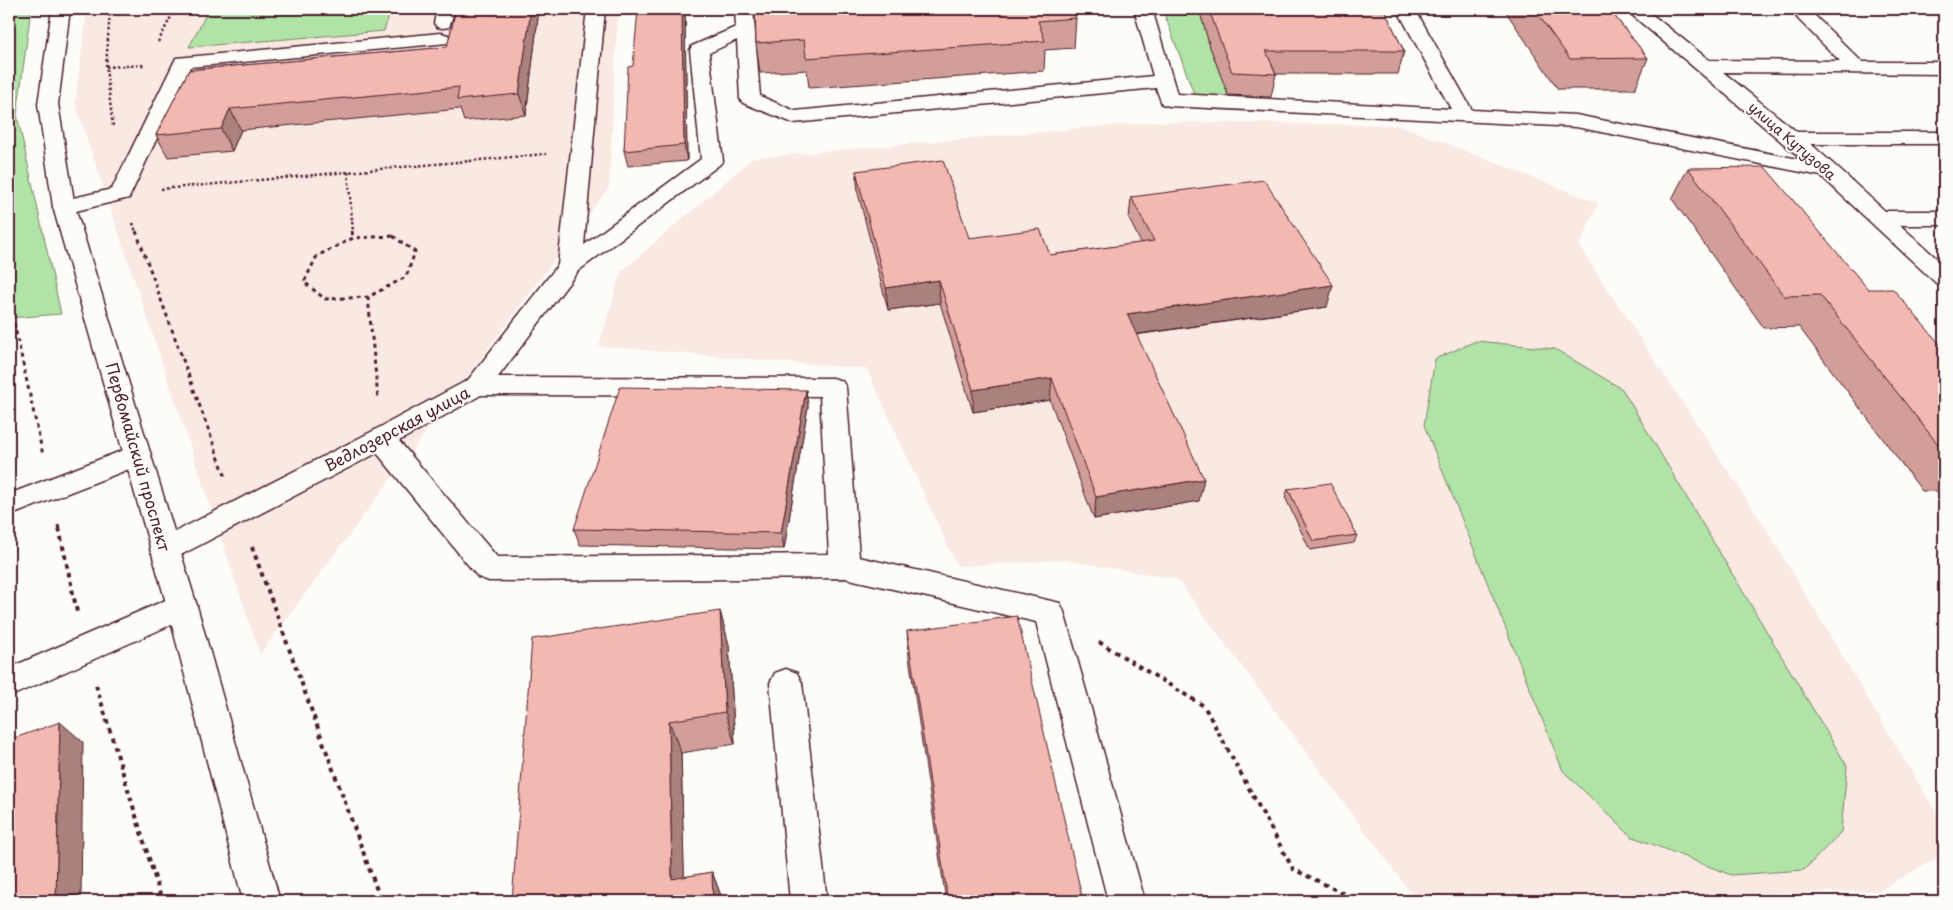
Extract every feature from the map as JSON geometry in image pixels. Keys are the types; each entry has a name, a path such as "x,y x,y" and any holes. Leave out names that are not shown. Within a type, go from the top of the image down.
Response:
{"street":[{"name":"Первомайский проспект","path":"60,9 48,104 64,207 182,606 262,901"},
{"path":"570,266 596,9"},
{"path":"1143,9 1167,91"},
{"path":"1406,9 1465,115"},
{"name":"улица Кутузова","path":"1634,9 1792,138 1944,278"},
{"path":"1805,16 1857,67"},
{"path":"744,19 750,99 793,117 1167,91 1465,115 1576,121 1827,171"},
{"name":"Ведлозерская улица","path":"165,550 381,439 477,386 570,266 712,161 699,50 744,19"},
{"path":"64,207 121,193 183,62 443,24"},
{"path":"1703,66 1944,68"},
{"path":"1792,138 1944,138"},
{"path":"1878,218 1944,218"},
{"path":"477,386 834,387 845,566"},
{"path":"381,439 489,569 845,566 1049,612 1126,901"},
{"path":"9,505 137,455"},
{"path":"9,683 182,606"},
{"path":"786,683 809,901"}],"path":[{"path":"9,12 15,9"},
{"path":"110,9 106,67 121,193 582,151"},
{"path":"155,49 175,9"},
{"path":"106,67 146,65"},
{"path":"348,172 353,238"},
{"path":"394,236 415,252 406,277 368,297 325,299 304,282 317,256 353,238 394,236"},
{"path":"368,297 381,439"},
{"path":"9,300 85,649 162,901"},
{"path":"1049,612 1204,706 1293,869 1359,901"}],"shaded area":[{"path":"87,9 618,9 609,187 260,654 75,103"},
{"path":"1152,122 1399,125 1598,203 1579,246 1765,527 1944,826 1944,854 1878,891 1417,901 1177,579 1064,560 957,566 867,369 599,346 621,272 753,158"}],"green space":[{"path":"9,9 31,9 17,115 61,314 9,318"},
{"path":"209,9 391,9 384,31 189,47"},
{"path":"1153,9 1199,9 1210,46 1230,98 1196,99 1164,13 1155,13"},
{"path":"1476,341 1555,349 1622,389 1847,766 1841,832 1804,870 1731,875 1631,836 1563,771 1424,425 1435,359"}],"building":[{"path":"456,9 531,9 519,94 457,100 459,87 230,109 221,129 156,135 189,70 447,47"},
{"path":"638,9 682,9 684,145 624,151 628,67 633,66"},
{"path":"755,9 1072,9 1076,18 1038,21 1045,41 806,58 804,40 756,43"},
{"path":"1209,9 1384,9 1404,51 1266,51 1276,74 1232,72"},
{"path":"1534,9 1609,9 1648,58 1570,59"},
{"path":"943,160 969,238 1040,229 1050,255 1154,241 1131,197 1264,180 1333,285 1127,314 1204,479 1096,497 1052,378 973,390 939,280 886,288 856,171"},
{"path":"1765,167 1868,289 1893,289 1944,349 1944,452 1820,295 1784,296 1688,168"},
{"path":"620,387 806,390 781,533 574,529"},
{"path":"1330,483 1357,535 1313,541 1288,489"},
{"path":"720,611 725,712 669,721 672,879 712,872 713,901 512,901 532,639"},
{"path":"1017,616 1083,901 948,901 907,631"},
{"path":"60,722 56,901 9,901 9,740"}]}
